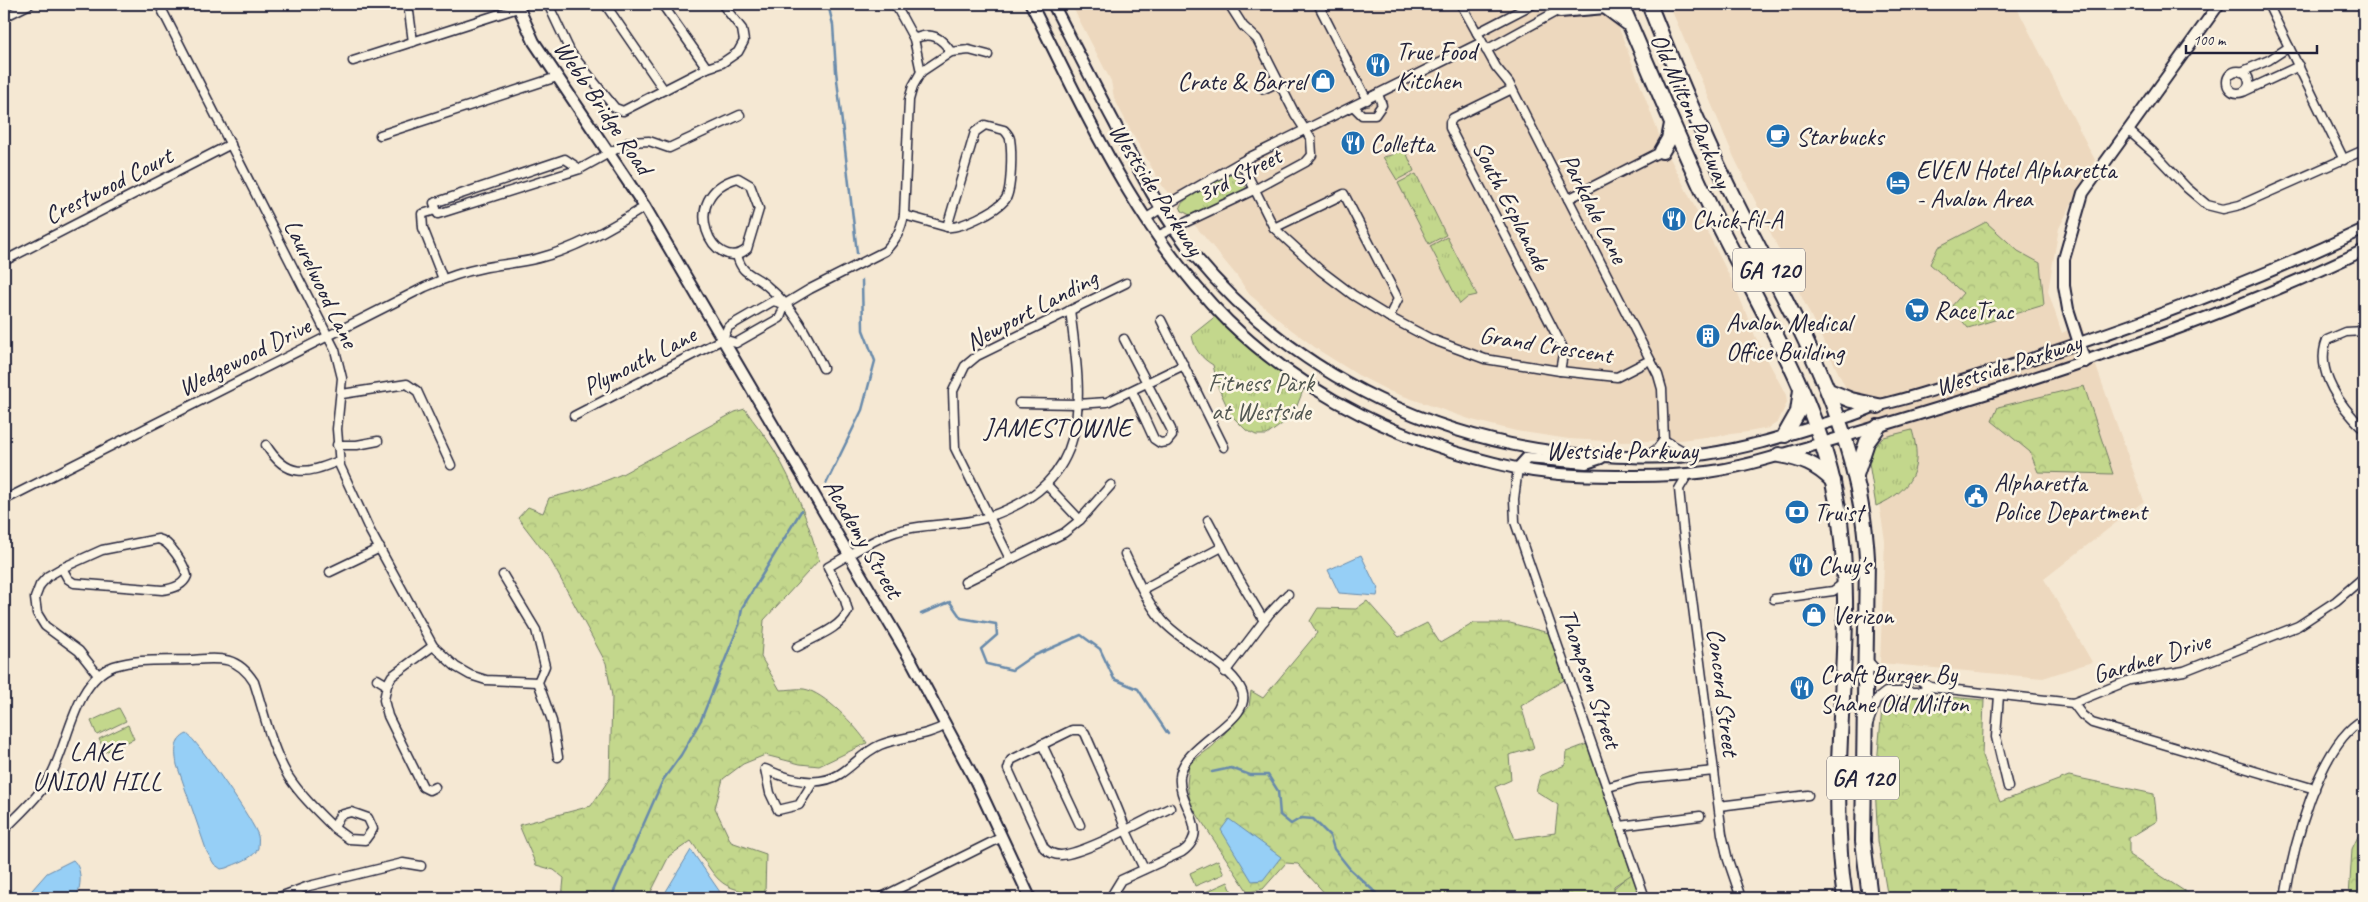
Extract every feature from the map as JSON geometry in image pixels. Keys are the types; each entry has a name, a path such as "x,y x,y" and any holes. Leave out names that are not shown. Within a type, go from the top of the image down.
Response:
{"highway":[{"name":"Old Milton Parkway","path":"1621,4 1688,161 1800,387 1823,443 1833,481 1842,538 1844,582 1838,830 1844,898"},
{"name":"Old Milton Parkway","path":"1649,4 1713,156 1829,391 1846,436 1856,476 1867,550 1863,840 1870,898"},
{"path":"1566,7 1605,6 1621,16 1631,26"},
{"path":"1672,124 1669,139 1662,152 1675,153 1688,161"},
{"path":"1785,435 1798,412 1800,387"},
{"path":"1829,391 1851,400 1878,406"},
{"path":"1856,476 1867,442 1878,427"},
{"path":"1779,456 1809,462 1817,466 1833,481"}],"main road":[{"name":"Westside Parkway","path":"1031,4 1115,171 1157,236 1190,278 1228,320 1286,368 1322,393 1397,433 1518,468 1590,476 1666,476 1730,468 1779,456 2085,362 2176,330 2268,293 2364,250"},
{"name":"Westside Parkway","path":"1053,4 1160,208 1194,255 1225,289 1272,332 1351,386 1399,410 1446,427 1510,445 1570,455 1644,458 1692,456 1740,448 2010,367 2079,344 2226,290 2364,229"},
{"path":"2085,362 2068,309 2064,286 2064,259 2068,239 2083,193 2219,4"},
{"name":"Webb Bridge Road","path":"518,6 534,42 610,152 645,207"},
{"name":"Academy Street","path":"645,207 850,555 946,725 1030,898"},
{"path":"1518,468 1527,458 1586,464 1607,456"}],"street":[{"path":"4,17 30,4"},
{"name":"Laurelwood Lane","path":"159,4 328,336 340,364 342,394 337,430 339,461 380,548 433,646 456,668 470,675 486,680 538,682"},
{"path":"408,4 413,42"},
{"path":"548,4 571,53 615,108 623,111 707,68 722,63 738,52 744,41 742,29 722,4"},
{"path":"605,4 664,90"},
{"path":"662,4 707,68"},
{"path":"895,4 914,39 921,72"},
{"path":"1229,4 1244,26 1257,39 1305,130"},
{"path":"1318,4 1367,100"},
{"name":"Parkdale Lane","path":"1461,4 1486,50 1512,89 1650,360 1662,389 1664,440"},
{"path":"1477,34 1533,4"},
{"path":"2268,4 2344,160"},
{"path":"354,61 518,6"},
{"path":"1486,50 1566,7"},
{"path":"914,39 923,35 934,35 943,40 951,52"},
{"name":"3rd Street","path":"1145,219 1160,208 1242,162 1482,42"},
{"path":"2289,47 2268,60 2241,72 2231,74 2228,84 2233,92 2244,92 2299,66"},
{"path":"785,304 773,301 728,327 723,339 736,343 780,318 785,304 810,288 885,251 898,236 904,215 910,100 913,86 921,72 951,52 969,50 988,55"},
{"path":"2241,72 2248,79 2249,84 2244,92"},
{"path":"380,135 557,77"},
{"path":"1264,89 1279,82"},
{"name":"South Esplanade","path":"1512,89 1453,118 1450,122 1450,128 1562,346 1563,354 1560,371"},
{"path":"1354,107 1362,116 1375,116 1382,104 1378,94"},
{"path":"580,169 565,159 434,203 438,214 580,169 629,142 639,140 669,148 740,115"},
{"path":"904,215 947,227 960,226 997,208 1006,199 1010,188 1010,140 1004,130 985,125 975,132 947,227"},
{"name":"3rd Street","path":"1157,236 1256,189 1310,159 1313,146 1305,130"},
{"path":"2128,130 2159,158 2198,199 2215,208 2232,209 2364,150"},
{"name":"Crestwood Court","path":"4,261 231,144"},
{"path":"1568,199 1662,152"},
{"name":"Grand Crescent","path":"1242,162 1274,228 1320,270 1353,295 1431,339 1485,359 1560,371 1617,377 1650,360"},
{"path":"738,178 745,180 750,185 759,209 747,249 737,255 726,254 718,248 706,234 703,219 706,202 712,193 730,180 738,178"},
{"path":"1274,228 1344,194 1398,299 1389,317"},
{"name":"Wedgewood Drive","path":"4,500 443,279 481,268 538,258 573,247 600,234 645,207"},
{"path":"436,210 422,214 423,228 443,279"},
{"path":"737,255 742,270 767,285 801,322 823,368"},
{"name":"Newport Landing","path":"1010,560 955,448 952,401 956,382 965,366 977,356 1126,282"},
{"path":"797,647 845,619 848,611 845,600 828,567 896,532 911,528 965,522 989,517 1025,500 1046,484 1061,467 1071,448 1077,427 1076,350 1070,310"},
{"path":"1161,320 1224,447"},
{"path":"2364,331 2346,332 2328,340 2323,350 2323,359 2332,387 2347,412 2364,429"},
{"name":"Plymouth Lane","path":"574,416 723,339"},
{"path":"1124,339 1171,429 1172,436 1167,442 1160,443 1154,439 1132,391"},
{"path":"1019,403 1078,404 1106,402 1184,365"},
{"path":"342,394 408,380 417,392 451,465"},
{"path":"1644,458 1664,440 1692,456"},
{"path":"337,445 378,441"},
{"path":"266,445 278,462 294,471 312,470 339,461"},
{"name":"Thompson Street","path":"1518,468 1514,499 1515,522 1608,787 1644,898"},
{"path":"1666,476 1679,489 1688,474"},
{"path":"1046,484 1080,520"},
{"path":"965,582 1064,533 1080,520 1111,485"},
{"name":"Concord Street","path":"1679,489 1719,806 1728,860 1741,898"},
{"path":"1208,520 1264,621"},
{"path":"62,568 68,579 74,583 162,590 171,589 182,583 187,576 185,569 166,543 158,539 102,550 62,568 48,576 40,585 35,598 37,613 45,626 79,651 98,675"},
{"path":"1142,589 1222,547"},
{"path":"330,572 380,548"},
{"path":"1110,898 1121,880 1182,852 1190,846 1196,837 1194,823 1180,788 1180,770 1185,760 1196,748 1226,726 1243,703 1244,696 1239,685 1225,672 1163,621 1142,589 1125,554"},
{"path":"503,575 536,630 545,666 538,682 552,721 558,757"},
{"name":"Gardner Drive","path":"1866,658 1881,675 1892,679 1918,678 1930,687 2073,703 2130,680 2184,671 2298,626 2336,601 2364,577"},
{"path":"1774,599 1833,591 1844,582"},
{"path":"1833,591 1844,604"},
{"path":"1225,672 1264,621 1288,594"},
{"path":"433,646 398,670 387,685 384,700 388,716 423,786 429,790 435,787"},
{"path":"4,830 40,792 51,776 83,694 98,675 113,666 131,662 219,658 239,665 254,682 278,753 288,775 302,796 334,828 349,839 365,840 373,829 368,818 351,812 340,815 334,828"},
{"path":"377,679 387,685"},
{"name":"Gardner Drive","path":"1864,732 1877,699 1886,692 1919,692 1930,687"},
{"path":"1999,695 1996,737 2008,787"},
{"path":"2073,703 2082,715 2092,723 2315,789"},
{"path":"2285,898 2299,834 2315,789 2338,742 2364,719"},
{"path":"813,782 799,805 778,810 770,793 766,769 780,776 813,782 828,780 841,774 858,758 880,746 929,734 946,725"},
{"path":"1144,870 1126,829 1085,733 1076,729 1017,755 1011,760 1008,769 1044,848 1054,855 1074,853 1126,829 1170,808"},
{"path":"1042,744 1080,825"},
{"path":"1608,787 1646,778 1714,771"},
{"path":"1719,806 1808,795"},
{"path":"1620,826 1700,816"},
{"path":"880,898 1002,837"},
{"path":"277,898 309,886 403,863 421,866"}],"shaded area":[{"path":"1071,4 1610,4 1661,140 1737,291 1755,336 1786,395 1787,403 1778,422 1769,428 1748,432 1680,440 1622,442 1569,439 1516,431 1472,420 1389,391 1358,375 1320,351 1285,325 1249,294 1237,276 1163,187 1114,98 1111,81"},
{"path":"1669,4 2015,4 2095,160 2059,228 2048,291 2062,333 2081,324 2144,501 2044,579 2092,662 2043,678 1880,663 1885,540 1867,432 1733,155"}],"green space":[{"path":"1404,147 1414,171 1397,180 1383,157 1392,155"},
{"path":"1238,172 1247,189 1190,215 1182,211 1180,206 1198,191"},
{"path":"1416,174 1446,235 1429,244 1398,183"},
{"path":"1986,222 2018,251 2040,263 2044,305 1968,328 1951,307 1963,293 1930,264 1938,247"},
{"path":"1447,237 1477,295 1468,297 1460,304 1430,246"},
{"name":"Fitness Park at Westside","path":"1217,315 1304,388 1293,416 1267,435 1256,435 1246,430 1231,415 1218,387 1213,365 1202,356 1194,345 1192,335"},
{"path":"2084,386 2113,474 2038,472 2030,452 1992,421 1998,407"},
{"path":"745,409 782,463 795,490 819,560 764,620 761,657 780,690 804,689 821,696 856,728 867,743 819,766 800,764 765,755 743,764 723,779 715,808 731,842 766,854 765,893 736,889 719,880 691,841 669,856 648,898 562,898 564,878 554,870 536,865 519,825 591,806 610,778 612,696 606,663 551,561 518,518 528,507 543,513 549,498 585,489 622,474 735,412"},
{"path":"1912,430 1916,455 1912,476 1899,493 1876,506 1869,463 1872,448 1884,437"},
{"path":"1367,601 1399,637 1427,623 1440,643 1474,623 1510,623 1549,633 1566,679 1521,706 1534,748 1509,755 1511,780 1495,787 1515,839 1555,833 1558,805 1536,791 1540,776 1565,765 1566,752 1587,744 1632,874 1614,886 1614,894 1598,898 1329,898 1298,864 1286,863 1263,889 1248,892 1191,805 1187,785 1189,764 1213,746 1249,707 1251,691 1263,698 1317,633 1310,621 1318,608 1356,609"},
{"path":"1927,695 1984,700 1982,756 2000,802 2069,776 2154,794 2157,821 2129,838 2129,855 2195,898 1900,898 1899,895 1887,893 1878,841 1875,786 1882,708 1889,702"},
{"path":"119,708 126,721 97,735 91,721"},
{"path":"128,725 134,739 105,752 99,739"},
{"path":"2364,824 2364,898 2349,898 2352,849"},
{"path":"1218,860 1224,874 1195,886 1190,873"},
{"path":"1634,872 1642,898 1603,898 1631,873"},
{"path":"1228,882 1233,895 1227,898 1201,898 1199,895"}],"water":[{"path":"1361,555 1375,584 1379,587 1377,596 1339,593 1328,570"},
{"path":"187,734 226,783 255,828 258,836 258,848 253,855 226,868 221,869 214,864 207,852 177,765 177,743"},
{"path":"1229,819 1281,857 1263,880 1252,881 1221,830"},
{"path":"691,850 720,892 717,898 662,898"},
{"path":"73,860 80,873 79,889 76,898 25,898 47,873"}],"waterway":[{"path":"828,4 833,25 836,71 857,253"},
{"path":"826,484 862,410 875,361 863,330 862,280"},
{"path":"611,898 663,780 681,755 701,720 739,625 742,608 801,511"},
{"path":"921,614 950,602 961,618 996,624 997,635 981,649 987,664 1012,670 1031,657 1081,635 1100,649 1114,679 1138,689 1168,734"},
{"path":"1212,772 1231,768 1250,775 1268,775 1278,791 1280,815 1291,824 1301,818 1313,819 1330,836 1334,849 1350,869 1377,894 1397,894 1402,898"}],"place":[{"name":"True Food Kitchen","path":"1378,65"},
{"name":"Crate & Barrel","path":"1323,81"},
{"name":"Starbucks","path":"1778,136"},
{"name":"Colletta","path":"1353,143"},
{"name":"EVEN Hotel Alpharetta - Avalon Area","path":"1898,183"},
{"name":"Chick-fil-A","path":"1674,219"},
{"name":"RaceTrac","path":"1917,310"},
{"name":"Avalon Medical Office Building","path":"1708,336"},
{"name":"Alpharetta Police Department","path":"1976,496"},
{"name":"Truist","path":"1797,512"},
{"name":"Chuy's","path":"1801,565"},
{"name":"Verizon","path":"1814,615"},
{"name":"Craft Burger By Shane Old Milton","path":"1802,688"}],"district":[{"name":"JAMESTOWNE","path":"1058,427"},
{"name":"LAKE UNION HILL","path":"97,766"}]}
